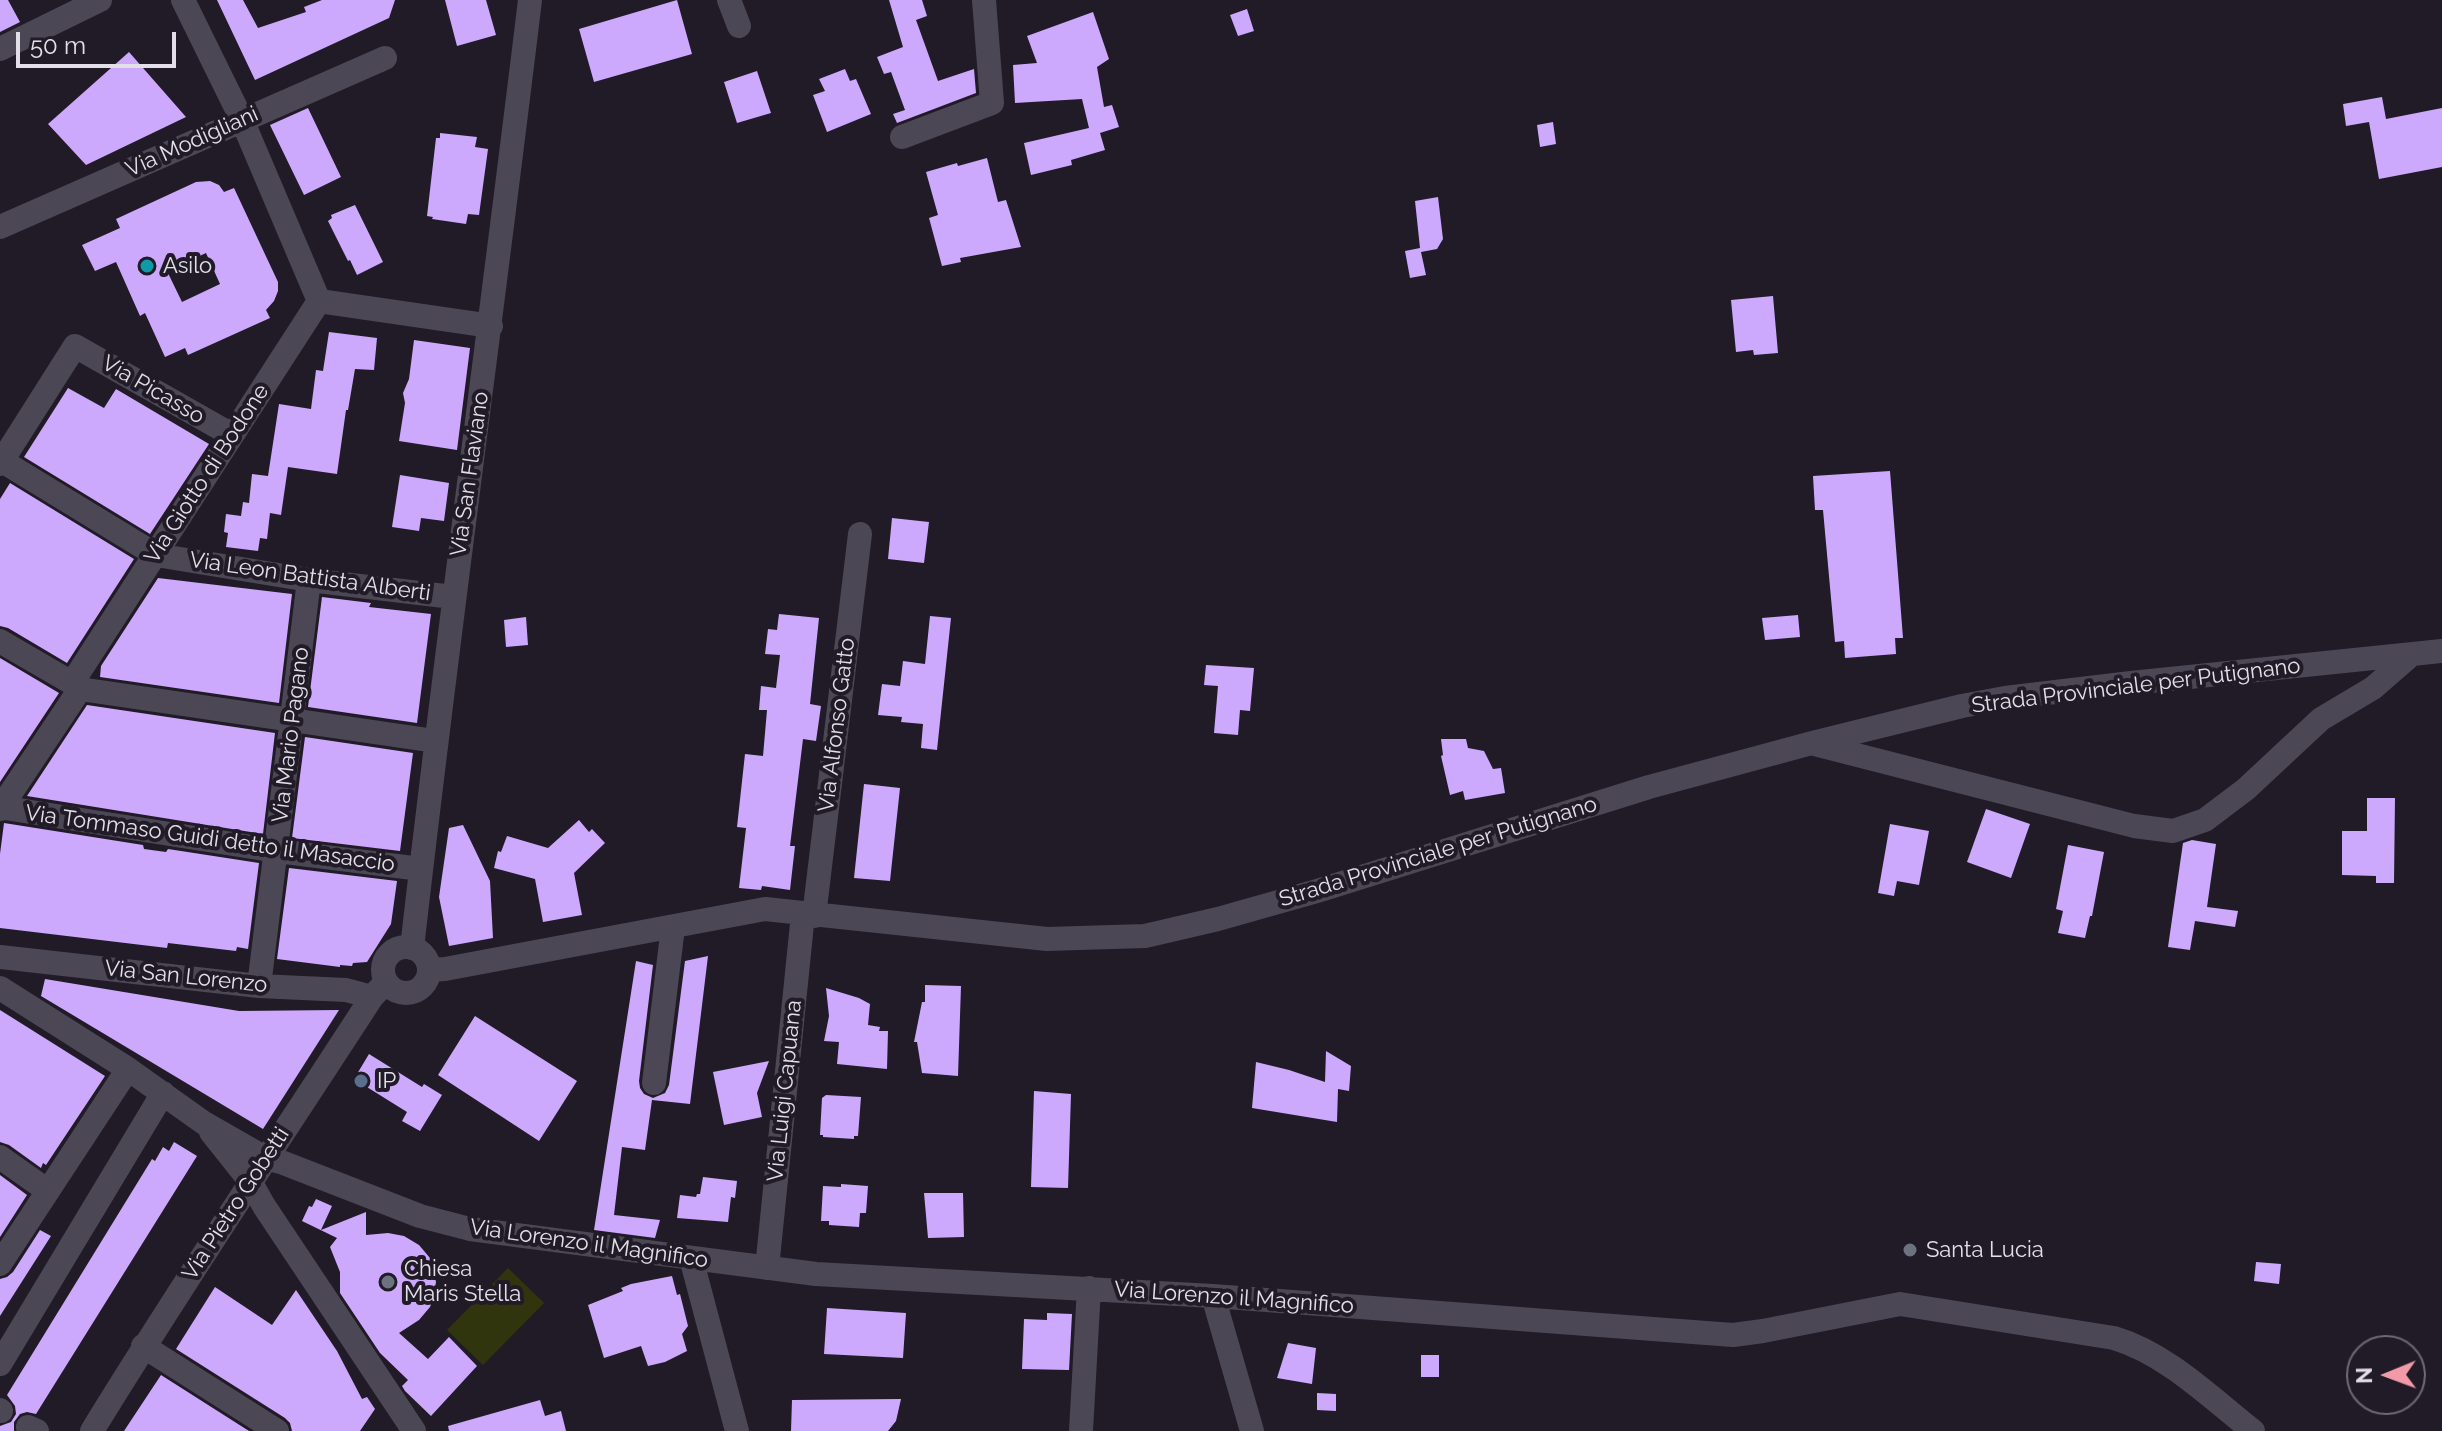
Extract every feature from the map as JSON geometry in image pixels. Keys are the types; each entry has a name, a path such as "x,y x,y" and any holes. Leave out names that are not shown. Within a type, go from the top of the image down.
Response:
{"street":[{"path":"0,49 100,0"},
{"path":"183,0 242,120 319,301 491,326"},
{"name":"Via San Flaviano","path":"412,948 435,741 491,326 530,0"},
{"path":"729,0 739,26"},
{"path":"902,137 992,103 984,0"},
{"name":"Via Modigliani","path":"0,227 385,58"},
{"name":"Via Giotto di Bodone","path":"0,808 156,555 319,301"},
{"name":"Via Picasso","path":"1,460 75,346 232,435"},
{"name":"Via Leon Battista Alberti","path":"1,460 156,555 309,580 453,597"},
{"name":"Via Alfonso Gatto","path":"808,915 860,534"},
{"name":"Via Mario Pagano","path":"259,986 309,580"},
{"path":"0,641 76,686 435,741"},
{"name":"Strada Provinciale per Putignano","path":"429,970 765,909 1047,939 1145,936 1317,891 1649,787 1812,743 2005,698 2442,651"},
{"path":"1812,743 2134,826 2173,831 2205,820 2246,789 2321,719 2373,688 2411,655"},
{"name":"Via Tommaso Guidi detto il Masaccio","path":"0,808 277,851 421,869"},
{"name":"Via Luigi Capuana","path":"767,1268 808,915"},
{"path":"654,1083 673,927"},
{"path":"400,948 412,948 422,954 429,970 426,981 413,992 379,990 389,954 400,948"},
{"name":"Via San Lorenzo","path":"0,957 259,986 379,990"},
{"name":"Via Lorenzo il Magnifico","path":"0,988 128,1069 204,1123 265,1158 420,1216 470,1229 816,1274 1213,1296 1733,1335 1900,1304 2114,1338 2137,1345 2166,1362 2253,1431"},
{"name":"Via Pietro Gobetti","path":"93,1431 143,1346 250,1181 379,990"},
{"path":"0,1264 128,1069"},
{"path":"0,1364 163,1093"},
{"name":"Via Lorenzo il Magnifico","path":"204,1123 250,1181 401,1425"},
{"path":"0,1157 48,1191"},
{"path":"691,1258 737,1431"},
{"path":"1081,1431 1089,1288"},
{"path":"1213,1296 1252,1431"},
{"path":"143,1346 277,1431"}],"green space":[{"path":"508,1268 544,1303 483,1365 447,1330"}],"building":[{"path":"0,0 8,0 20,22 0,32"},
{"path":"217,0 243,0 258,28 306,12 304,7 322,0 395,0 389,18 255,80"},
{"path":"445,0 486,0 496,35 457,46"},
{"path":"677,0 692,54 594,82 579,29"},
{"path":"889,0 922,0 927,16 916,20 938,81 974,69 976,93 897,123 893,114 905,110 891,72 884,74 877,57 903,47"},
{"path":"1247,9 1254,31 1238,36 1230,15"},
{"path":"1093,12 1109,59 1097,67 1104,107 1112,105 1119,127 1100,133 1105,150 1071,160 1072,165 1031,175 1024,143 1089,128 1082,99 1015,103 1013,65 1037,63 1027,36"},
{"path":"129,52 186,117 86,165 48,124"},
{"path":"845,69 850,81 856,79 871,114 827,132 813,95 825,91 819,79"},
{"path":"757,71 771,113 737,123 724,82"},
{"path":"2382,97 2386,119 2442,108 2442,167 2379,179 2369,122 2346,126 2343,104"},
{"path":"308,108 341,177 304,195 270,125"},
{"path":"1553,122 1556,144 1540,147 1537,125"},
{"path":"440,133 477,137 475,147 488,149 479,215 468,214 466,224 427,216 436,138 440,138"},
{"path":"987,158 998,202 1006,200 1021,247 960,258 961,262 942,266 929,218 938,215 926,172"},
{"name":"Asilo","path":"210,181 219,185 224,192 234,188 278,282 278,291 266,310 270,318 188,355 185,348 165,357 145,313 140,316 116,262 95,271 82,245 120,228 116,219 196,182","holes":["206,253 220,284 182,302 167,271"]},
{"path":"1438,197 1443,239 1437,249 1421,252 1426,275 1410,278 1405,251 1420,248 1415,201"},
{"path":"355,205 383,262 357,275 328,221 331,215"},
{"path":"1773,296 1778,353 1754,355 1753,350 1736,352 1731,300"},
{"path":"329,332 377,338 374,370 355,369 337,474 288,467 281,515 270,513 267,539 260,538 258,551 226,547 226,514 241,516 243,502 249,503 252,474 268,476 279,404 311,409 316,370 323,371"},
{"path":"414,340 470,348 457,450 399,441 405,403 403,393 409,379"},
{"path":"68,388 104,408 116,389 209,444 150,534 24,457"},
{"path":"1890,471 1903,638 1895,638 1896,654 1845,658 1844,641 1835,642 1823,510 1815,510 1813,476"},
{"path":"400,475 449,483 444,521 421,518 419,531 392,527"},
{"path":"10,483 134,559 67,663 0,626 0,499"},
{"path":"892,518 929,522 924,563 888,559"},
{"path":"158,578 292,594 279,703 100,677 101,666"},
{"path":"322,597 371,603 369,607 431,614 417,723 308,707"},
{"path":"779,614 819,618 810,704 821,706 816,741 803,739 790,846 795,846 790,890 762,886 761,890 739,888 746,828 737,827 745,754 763,756 767,710 759,710 761,686 776,688 780,655 765,654 768,629 777,630"},
{"path":"1798,615 1800,637 1765,640 1762,618"},
{"path":"930,616 951,618 937,750 921,748 923,724 901,722 902,717 878,715 882,684 900,686 903,661 925,664"},
{"path":"526,617 528,645 506,647 504,620"},
{"path":"0,658 59,693 0,782"},
{"path":"1206,665 1254,668 1250,711 1240,710 1238,735 1214,733 1218,686 1204,685"},
{"path":"87,705 275,733 263,834 27,796"},
{"path":"305,737 413,753 400,851 292,838"},
{"path":"1441,739 1466,739 1468,748 1484,751 1493,769 1501,768 1505,793 1465,800 1463,791 1450,795 1441,756"},
{"path":"864,784 900,788 890,881 854,878"},
{"path":"2367,798 2395,798 2394,883 2376,883 2376,876 2342,875 2342,831 2367,831"},
{"path":"1986,809 2030,824 2011,878 1967,862"},
{"path":"579,820 605,843 574,873 582,915 543,922 535,879 494,868 498,851 501,852 507,836 548,848"},
{"path":"4,823 143,845 144,849 166,852 168,849 259,863 248,949 237,947 236,951 168,943 167,948 0,928 0,854"},
{"path":"1890,824 1929,831 1919,885 1897,881 1894,896 1878,893"},
{"path":"463,825 490,881 493,938 449,946 439,897 449,828"},
{"path":"2192,840 2216,844 2207,907 2238,911 2235,927 2195,921 2190,950 2168,947 2183,843"},
{"path":"2068,845 2104,852 2085,938 2058,933 2063,911 2056,909"},
{"path":"289,868 397,881 391,924 367,962 340,967 277,959"},
{"path":"708,956 690,1104 652,1100 645,1150 622,1147 614,1215 660,1220 655,1238 594,1230 636,961 653,965 639,1081 644,1094 653,1098 665,1093 669,1085 685,961"},
{"path":"45,979 239,1011 339,1010 263,1129 41,996"},
{"path":"925,985 961,986 958,1076 922,1073 917,1042 914,1042 922,1002 925,1002"},
{"path":"826,988 870,1004 868,1025 880,1027 879,1031 888,1031 887,1069 837,1064 839,1042 824,1041 829,1016"},
{"path":"0,1010 105,1076 41,1168 0,1142"},
{"path":"475,1016 577,1081 539,1141 438,1075"},
{"path":"1326,1051 1351,1066 1349,1091 1338,1089 1337,1122 1252,1108 1256,1062 1325,1082"},
{"path":"369,1054 422,1087 424,1084 442,1095 420,1131 402,1121 407,1112 354,1079"},
{"path":"769,1061 757,1093 762,1117 724,1125 713,1072"},
{"path":"1034,1091 1071,1094 1068,1188 1031,1187"},
{"path":"826,1095 861,1097 858,1136 854,1139 820,1135 822,1098"},
{"path":"174,1142 197,1156 36,1414 20,1414 14,1422 14,1431 0,1431 0,1426 11,1422 16,1414 15,1406 7,1395 152,1159 155,1161 163,1147 169,1151"},
{"path":"0,1175 27,1195 0,1237"},
{"path":"703,1177 737,1181 735,1198 731,1197 728,1222 677,1218 680,1195 696,1197 700,1194"},
{"path":"841,1184 868,1186 866,1213 860,1213 859,1227 829,1225 829,1221 821,1221 823,1186 841,1187"},
{"path":"924,1193 963,1193 964,1237 928,1238"},
{"path":"316,1199 332,1206 321,1230 366,1212 366,1235 388,1233 404,1236 419,1245 430,1258 436,1282 430,1307 419,1320 399,1333 428,1359 449,1337 477,1366 431,1416 405,1391 402,1386 408,1380 380,1353 340,1293 340,1272 330,1247 337,1238 302,1221"},
{"path":"40,1230 51,1236 0,1316 0,1279 13,1272"},
{"path":"2256,1262 2281,1264 2279,1284 2254,1281"},
{"path":"672,1276 688,1326 682,1334 687,1351 648,1366 641,1346 604,1358 588,1305 623,1291 621,1288 631,1284"},
{"path":"215,1287 272,1325 296,1290 337,1351 362,1399 367,1397 375,1409 360,1431 292,1431 285,1418 176,1349"},
{"path":"827,1308 906,1313 903,1358 824,1354"},
{"path":"1047,1313 1072,1314 1069,1370 1022,1369 1024,1319 1047,1320"},
{"path":"1288,1343 1316,1348 1312,1384 1277,1378"},
{"path":"1421,1355 1439,1355 1439,1377 1421,1377"},
{"path":"161,1375 249,1431 124,1431"},
{"path":"1317,1393 1336,1394 1336,1411 1317,1410"},
{"path":"901,1399 896,1421 888,1431 791,1431 792,1400"},
{"path":"540,1400 545,1416 561,1411 566,1431 449,1431 448,1426"}],"place":[{"name":"Asilo","path":"147,266"},
{"name":"IP","path":"361,1081"},
{"name":"Santa Lucia","path":"1910,1250"},
{"name":"Chiesa Maris Stella","path":"388,1282"}]}
